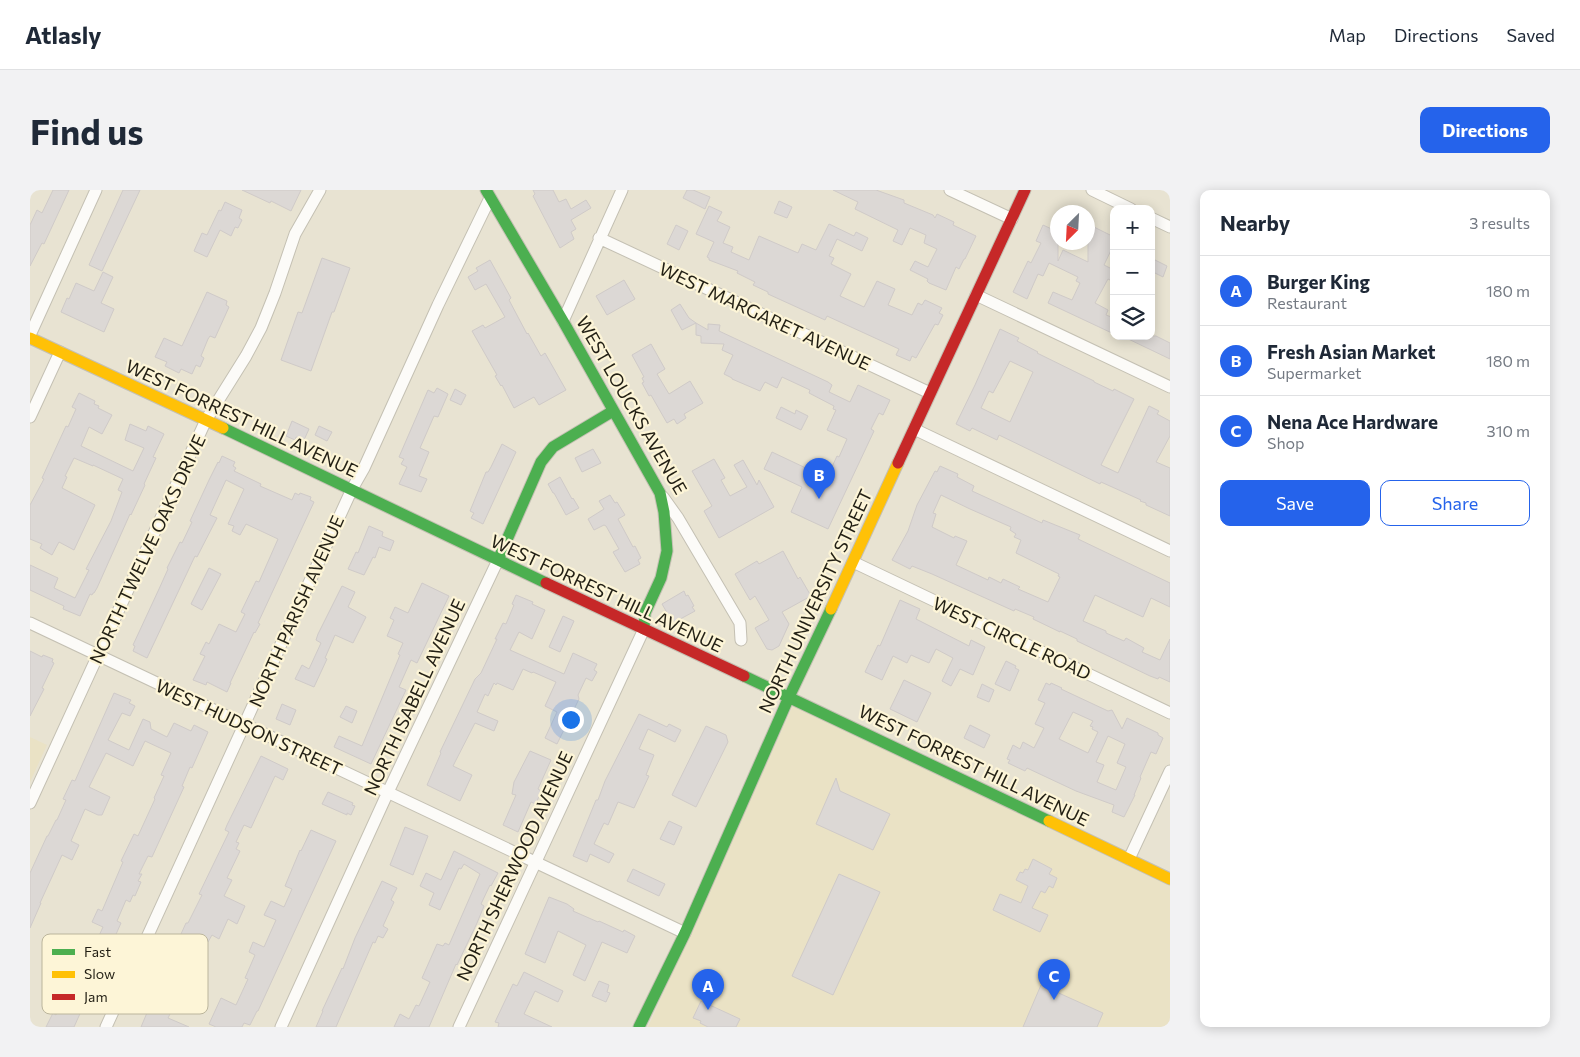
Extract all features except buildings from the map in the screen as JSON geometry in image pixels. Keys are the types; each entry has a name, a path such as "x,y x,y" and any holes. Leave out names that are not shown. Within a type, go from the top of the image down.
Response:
{"main road":[{"name":"NORTH UNIVERSITY STREET","path":"639,1027 685,933 789,697 1025,190"},
{"name":"WEST LOUCKS AVENUE","path":"488,194 563,321 660,493"},
{"name":"WEST FORREST HILL AVENUE","path":"30,336 60,352 352,489 775,692 1170,878"},
{"name":"NORTH ISABELL AVENUE","path":"498,560 541,462 553,447 613,411"},
{"name":"NORTH SHERWOOD AVENUE","path":"644,629 645,613 661,578 667,551 664,512 660,493"}],"street":[{"path":"30,336 96,190"},
{"name":"NORTH TWELVE OAKS DRIVE","path":"30,803 206,420 257,336 269,310 295,234 320,190"},
{"path":"563,321 622,190"},
{"path":"950,190 1012,219"},
{"path":"1092,190 1123,205"},
{"name":"NORTH PARISH AVENUE","path":"149,934 488,194"},
{"path":"1155,220 1170,227"},
{"name":"WEST MARGARET AVENUE","path":"600,238 930,393"},
{"path":"976,295 1170,387"},
{"path":"30,417 60,352"},
{"path":"914,428 1170,550"},
{"name":"WEST LOUCKS AVENUE","path":"660,493 678,518 740,623 741,640"},
{"name":"NORTH ISABELL AVENUE","path":"281,1027 388,792 498,560"},
{"name":"WEST CIRCLE ROAD","path":"853,562 1170,713"},
{"name":"WEST HUDSON STREET","path":"30,623 685,933"},
{"name":"NORTH SHERWOOD AVENUE","path":"459,1027 644,629"},
{"path":"1128,859 1170,771"},
{"name":"NORTH PARISH AVENUE","path":"106,1027 112,1014"}],"shaded area":[{"path":"794,703 1170,879 1170,1027 648,1027"},
{"path":"30,737 47,745 30,782"}],"traffic: fast":[{"path":"486,190 563,321 660,493 664,512 667,551 661,578 645,613 644,629"},
{"path":"498,560 541,462 553,447 613,411"},
{"path":"223,428 546,583"},
{"path":"639,1027 685,933 789,697 831,609"},
{"path":"744,676 1049,821"}],"traffic: slow":[{"path":"30,338 223,428"},
{"path":"831,609 898,463"},
{"path":"1049,821 1170,879"}],"traffic: jam":[{"path":"898,463 1025,190"},
{"path":"546,583 744,676"}],"place":[{"name":"Fresh Asian Market","path":"819,499"},
{"name":"Nena Ace Hardware","path":"1054,1000"},
{"name":"Burger King","path":"708,1010"}]}
